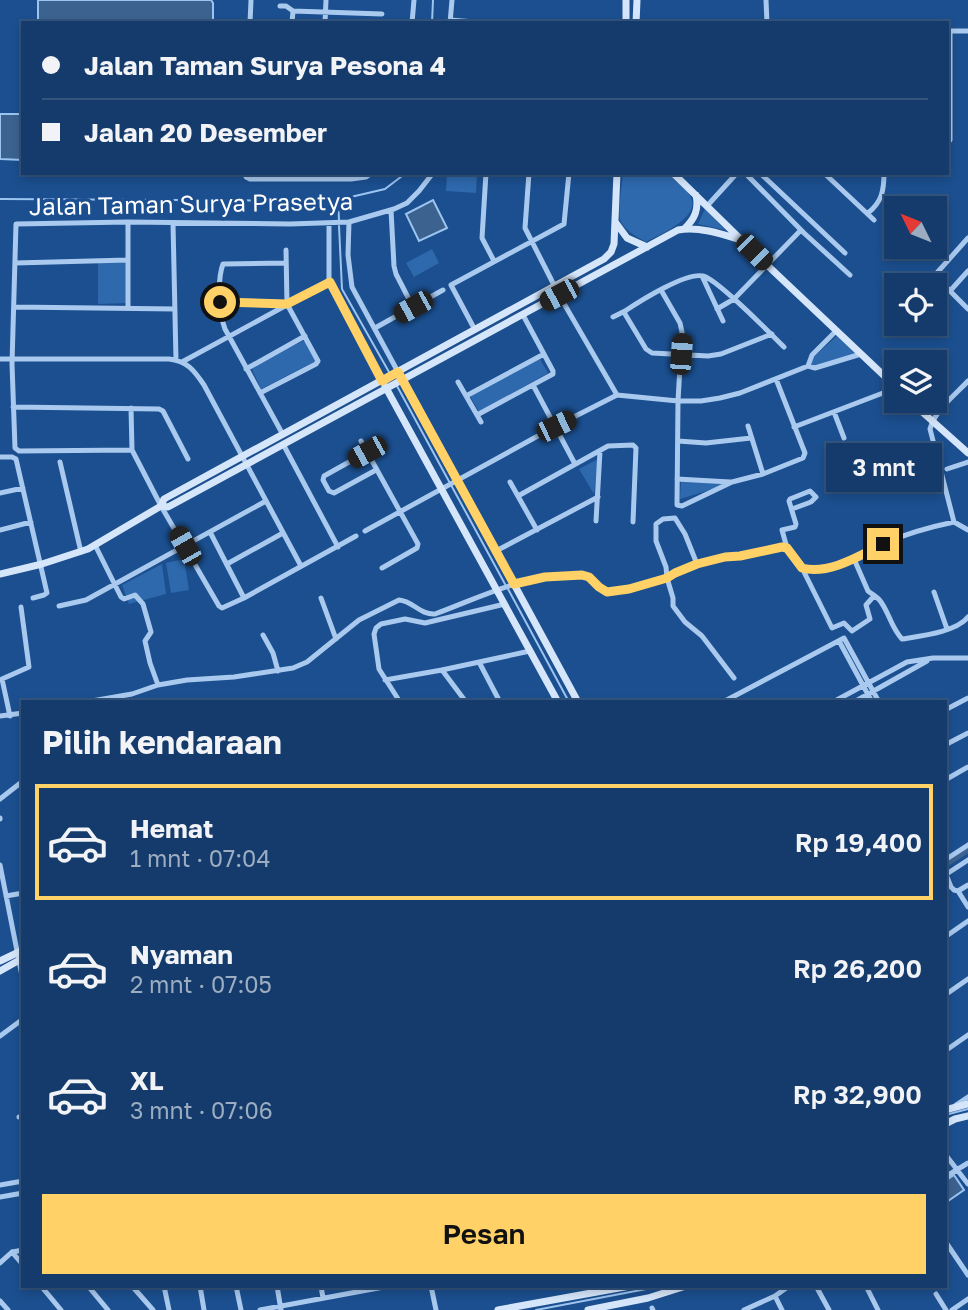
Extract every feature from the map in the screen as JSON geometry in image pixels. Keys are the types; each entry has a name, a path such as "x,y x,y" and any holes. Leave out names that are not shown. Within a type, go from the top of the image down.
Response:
{"street":[{"path":"250,21 251,0"},
{"path":"325,21 326,0"},
{"path":"412,21 414,0"},
{"path":"450,21 452,0"},
{"path":"626,0 626,21"},
{"path":"636,21 637,0"},
{"path":"766,0 767,21"},
{"path":"280,6 286,6 293,11 382,14"},
{"path":"292,21 293,11"},
{"path":"363,21 364,13"},
{"path":"949,31 968,31"},
{"path":"949,86 949,141"},
{"path":"246,175 250,179 355,176"},
{"name":"Jalan Taman Surya Prasetya","path":"15,262 18,223 347,223 391,211 407,203 431,175"},
{"path":"486,175 482,237 494,261"},
{"path":"529,175 525,228 555,287"},
{"path":"475,330 451,285 564,224 569,175"},
{"path":"161,506 163,499 604,259 614,244 617,175"},
{"path":"675,175 884,376"},
{"path":"707,206 735,175"},
{"path":"747,175 850,275"},
{"path":"762,175 845,253"},
{"path":"826,175 874,220"},
{"path":"868,213 880,201 884,190 884,175"},
{"path":"684,229 696,212 695,194"},
{"path":"391,211 394,266 413,307"},
{"path":"128,222 128,307"},
{"path":"173,223 179,361"},
{"path":"332,223 330,282 557,700"},
{"path":"347,223 352,287 400,381 577,700"},
{"path":"615,223 627,238 647,247"},
{"path":"0,574 42,564 95,545 161,506 168,507 674,232 684,229 709,231 741,240"},
{"path":"717,309 734,299 801,230"},
{"path":"938,273 968,238"},
{"path":"260,393 318,364 287,304 286,250"},
{"path":"128,260 15,262 7,360 14,444 19,451 132,450"},
{"path":"282,433 229,336 222,320 220,302 223,262 286,262"},
{"path":"950,291 968,271"},
{"path":"613,317 689,276 702,276 711,279 784,346"},
{"path":"702,276 723,321"},
{"path":"7,360 179,361 330,282"},
{"path":"947,288 968,309"},
{"path":"375,328 443,290"},
{"path":"661,290 682,327 677,504 682,506 732,482 763,474 803,458 805,453 776,379"},
{"path":"559,295 617,396"},
{"path":"220,302 287,304"},
{"path":"13,307 175,309"},
{"path":"625,311 649,352 708,356 721,354 772,334"},
{"path":"477,415 554,374 523,315"},
{"path":"808,366 812,355 836,331"},
{"path":"246,369 305,336"},
{"path":"467,396 544,354"},
{"path":"365,531 556,426 617,396 678,401 720,398 740,393 808,366 815,368 861,354"},
{"path":"179,361 194,370 204,385 301,566"},
{"path":"954,522 931,435 932,421 968,381"},
{"path":"458,382 481,422"},
{"path":"533,386 575,464"},
{"path":"794,427 884,393"},
{"path":"13,407 131,408 163,411 188,459"},
{"path":"131,408 132,450 219,606 225,608 356,536"},
{"path":"834,412 844,438"},
{"path":"923,413 968,453"},
{"path":"748,426 763,474"},
{"path":"678,441 706,443 751,438"},
{"path":"361,441 418,546 382,568"},
{"path":"283,444 338,547"},
{"path":"518,496 608,446 635,446 633,522"},
{"path":"596,521 600,451"},
{"path":"367,452 324,476 323,480 329,491 334,493 376,470"},
{"path":"0,457 16,459 42,564 47,593 33,598"},
{"path":"60,461 81,552"},
{"path":"947,469 968,462"},
{"path":"677,479 732,482"},
{"path":"510,482 537,530"},
{"path":"0,493 23,488"},
{"path":"792,509 813,501 815,495 810,491 790,499 792,509 796,526 782,530 787,548 802,568 832,628 844,623 852,631 870,620 866,605 874,596"},
{"path":"496,551 598,497"},
{"path":"59,606 86,600 266,501"},
{"path":"697,564 685,534 675,518 663,519 656,524 656,541 666,567 673,606 685,622 702,636 734,678"},
{"path":"802,568 826,568 854,559 915,531 954,522 968,530"},
{"path":"0,530 31,523"},
{"path":"210,533 244,598"},
{"path":"227,564 283,533"},
{"path":"95,545 121,597 124,599 135,595 143,604 151,632 145,641 158,685"},
{"path":"98,700 187,680 234,677 293,668 307,662 359,620 400,600 406,600 422,612 435,614 512,585 545,577 582,575 589,577 607,592 667,578 697,564 725,557 787,548"},
{"path":"854,559 868,591 880,599 891,625 902,639 935,633 964,622 968,617"},
{"path":"934,592 947,629"},
{"path":"321,598 336,639"},
{"path":"398,700 380,673 374,632 378,626 405,619 425,622 505,604"},
{"path":"10,716 2,678 29,667 21,607"},
{"path":"263,635 273,653 278,671"},
{"path":"727,700 839,640 877,700"},
{"path":"385,680 530,651"},
{"path":"856,700 933,658"},
{"path":"837,700 907,662 933,658 968,658"},
{"path":"478,662 499,700"},
{"path":"442,670 464,700"},
{"path":"871,692 872,700"},
{"path":"846,695 850,700"},
{"path":"947,709 966,699 968,709"},
{"path":"0,716 21,713"},
{"path":"947,745 968,733"},
{"path":"947,779 968,767"},
{"path":"0,799 21,783"},
{"path":"947,859 968,845"},
{"path":"947,873 968,860"},
{"path":"0,865 20,955"},
{"path":"947,878 968,907"},
{"path":"958,891 968,885"},
{"path":"6,896 21,893"},
{"path":"947,936 968,921"},
{"path":"0,961 20,955"},
{"path":"0,971 20,955"},
{"path":"947,994 968,979"},
{"path":"0,1036 21,1020"},
{"path":"947,1050 968,1035"},
{"path":"949,1108 968,1097"},
{"path":"949,1108 968,1104"},
{"path":"947,1123 968,1116"},
{"path":"947,1157 968,1184"},
{"path":"947,1176 968,1163"},
{"path":"0,1185 21,1181"},
{"path":"0,1197 21,1193"},
{"path":"947,1244 968,1275"},
{"path":"0,1263 12,1252 21,1250"},
{"path":"12,1252 21,1263"},
{"path":"43,1288 61,1310"},
{"path":"90,1288 108,1310"},
{"path":"134,1288 152,1310"},
{"path":"164,1288 169,1310"},
{"path":"200,1288 204,1310"},
{"path":"236,1288 241,1310"},
{"path":"277,1288 281,1308"},
{"path":"321,1288 323,1298"},
{"path":"260,1310 378,1288"},
{"path":"431,1288 436,1310"},
{"path":"498,1310 617,1288"},
{"path":"583,1293 587,1310 648,1298 679,1288"},
{"path":"744,1310 786,1288"},
{"path":"818,1288 830,1310"},
{"path":"867,1288 878,1310"},
{"path":"936,1294 946,1310"},
{"path":"775,1296 782,1310"},
{"path":"952,1310 968,1299"},
{"path":"0,1301 8,1310"}],"shaded area":[{"path":"38,0 211,0 213,3 213,21 38,21"},
{"path":"0,114 21,114 21,160 0,159"},
{"path":"447,175 477,175 476,193 446,191"},
{"path":"623,175 671,175 689,194 692,202 686,217 646,242 622,224 620,204"},
{"path":"433,200 447,228 419,241 406,214"},
{"path":"705,209 725,230 698,224"},
{"path":"432,249 439,263 414,277 406,263"},
{"path":"98,262 127,263 127,303 98,304"},
{"path":"838,335 859,354 798,371"},
{"path":"305,340 316,361 261,389 251,367"},
{"path":"540,359 548,373 479,412 470,396"},
{"path":"598,459 594,494 579,469"},
{"path":"746,479 680,499 681,481"},
{"path":"184,559 189,590 171,593 166,563"},
{"path":"162,564 166,594 129,604 122,585"},
{"path":"954,1175 964,1190 947,1202 947,1180"}],"waterway":[{"path":"432,21 433,0"},
{"path":"0,199 338,200 385,189 403,175"},
{"path":"338,200 339,220"},
{"path":"339,226 342,289 389,372"},
{"path":"397,386 505,584"},
{"path":"508,589 568,700"},
{"path":"947,863 968,849"},
{"path":"947,1114 968,1109"},
{"path":"536,1310 652,1288"}],"route":[{"path":"220,302 287,304 330,282 382,381 398,372 514,584 545,577 582,575 589,577 607,592 629,589 667,578 697,564 782,547 787,548 802,568 815,570 854,559 883,544"}]}
